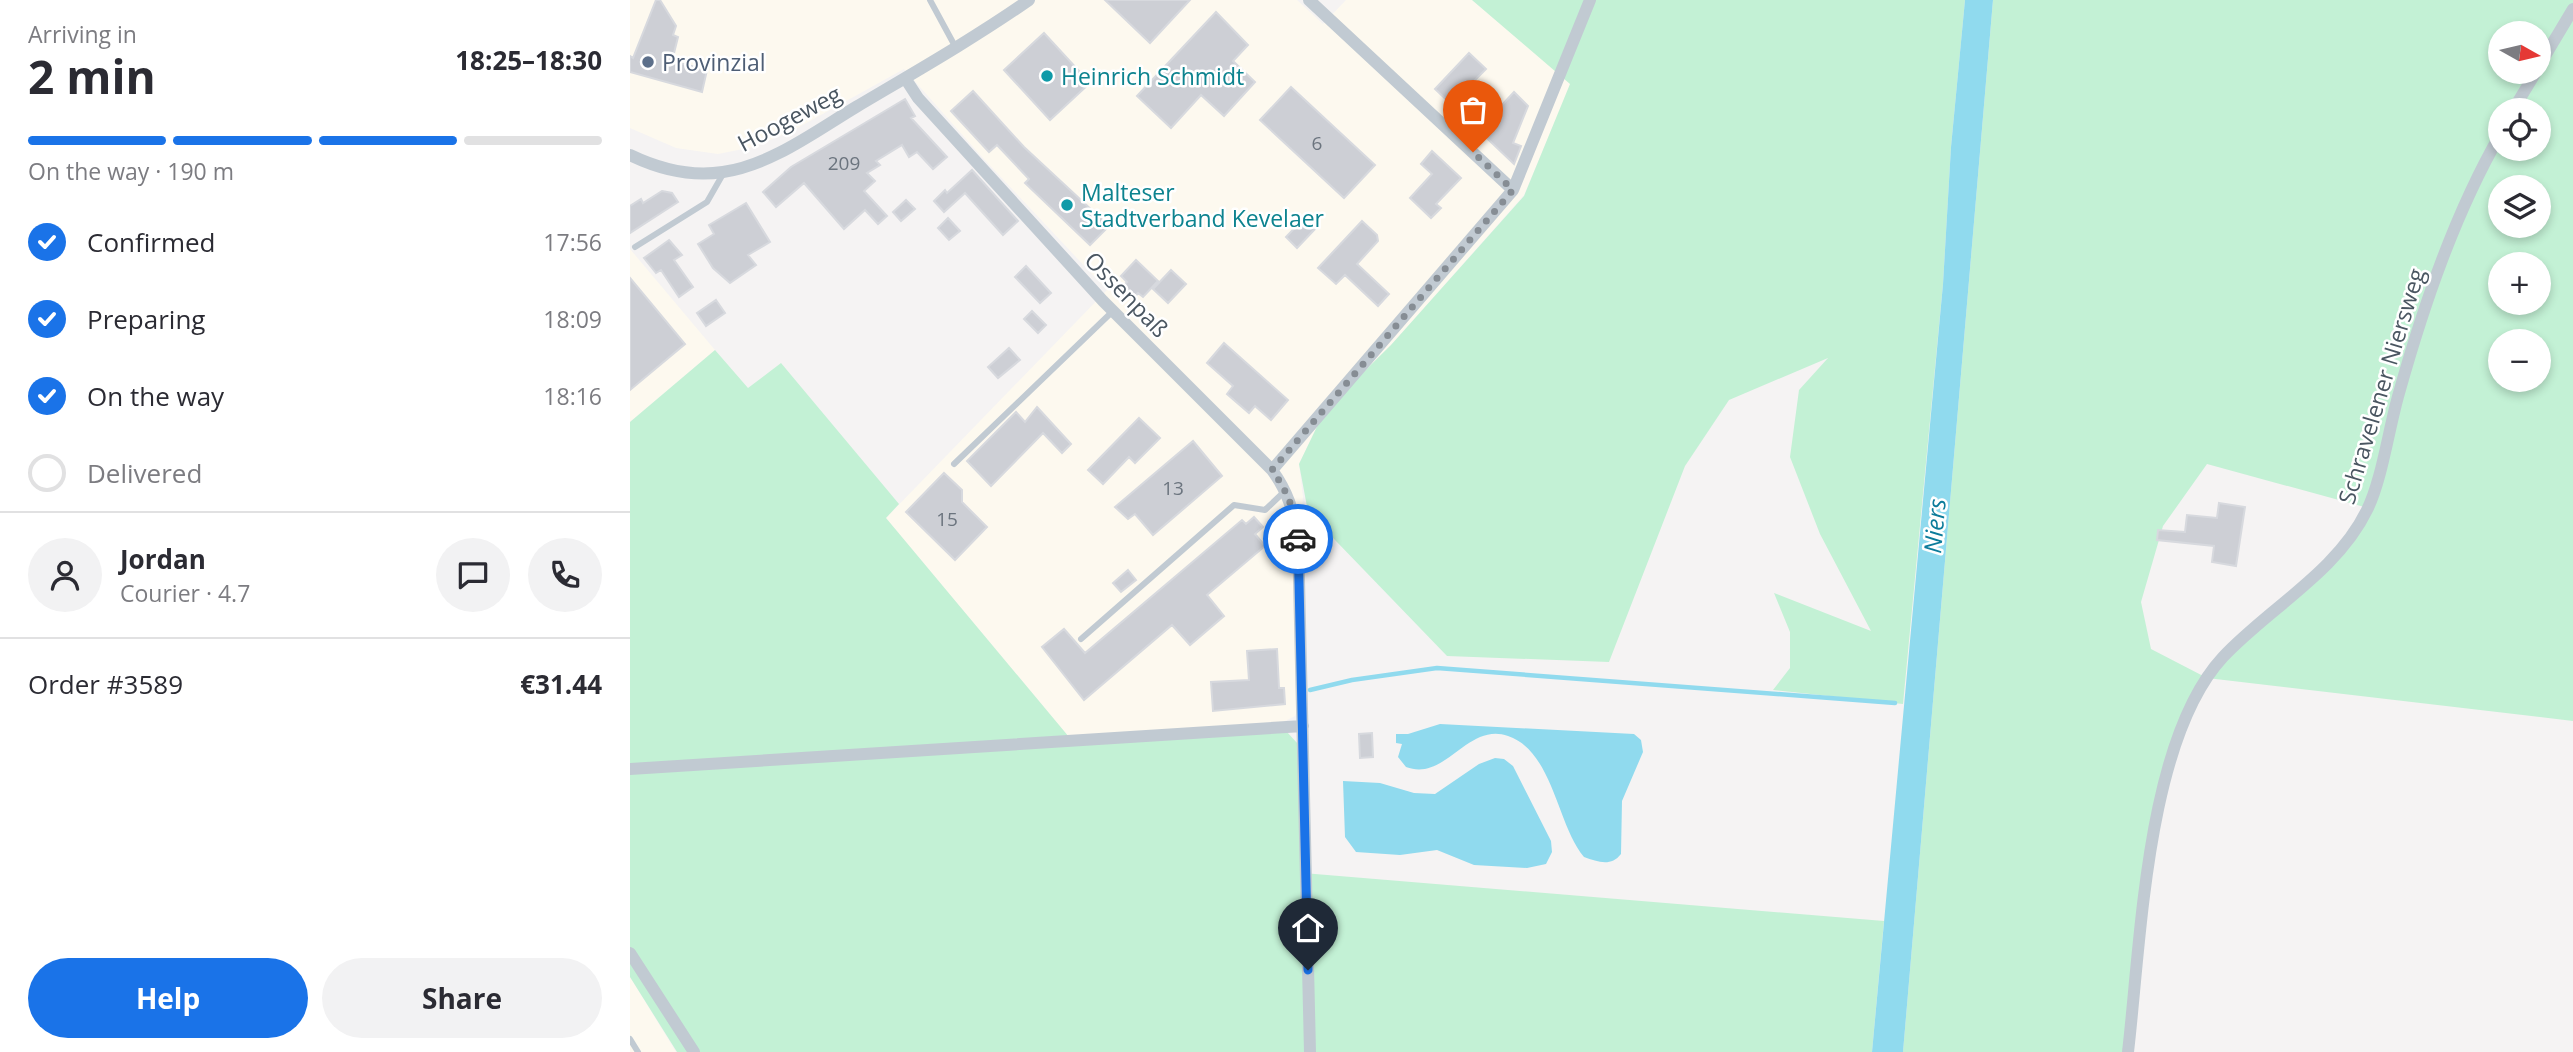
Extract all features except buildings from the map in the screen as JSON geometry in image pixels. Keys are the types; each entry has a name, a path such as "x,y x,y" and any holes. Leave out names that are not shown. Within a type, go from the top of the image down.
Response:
{"street":[{"name":"Hoogeweg","path":"630,155 682,172 724,172 787,148 956,48 1029,0"},
{"path":"1309,0 1513,190"},
{"path":"1272,470 1513,190 1590,0"},
{"path":"2552,44 2573,9"},
{"name":"Ossenpaß","path":"905,78 918,98 1113,311 1272,470 1286,490 1298,537 1310,1052"},
{"name":"Schravelener Niersweg","path":"2129,1052 2153,834 2179,732 2207,678 2223,657 2325,564 2354,533 2369,508 2399,391 2453,230 2488,159"},
{"path":"630,769 1303,726"},
{"path":"630,953 694,1052"}],"lane":[{"path":"930,0 956,48"},
{"path":"635,247 707,202 724,172"},
{"path":"954,464 1113,311"},
{"path":"1081,639 1234,505 1265,510 1286,490"},
{"path":"630,1039 638,1052"}],"shaded area":[{"path":"630,0 1297,0 1323,24 1346,0 1472,0 1571,84 1524,195 1391,345 1325,410 1299,464 1303,497 1295,583 1295,716 1283,722 1069,737 886,518 1107,290 904,69 792,131 753,147 718,154 676,148 630,128"},
{"path":"630,249 715,350 630,422"},
{"path":"630,977 676,1052 630,1052"}],"green space":[{"path":"1472,0 1965,0 1951,147 1943,284 1903,704 1773,690 1790,668 1790,632 1774,593 1871,631 1820,534 1790,457 1799,390 1828,358 1729,400 1685,466 1609,662 1447,656 1308,512 1299,464 1325,410 1391,345 1524,196 1570,84"},
{"path":"1993,0 2573,0 2573,721 2207,678 2179,732 2153,834 2128,1052 1903,1052","holes":["2207,464 2368,508 2354,533 2207,678 2151,649 2141,602 2163,526"]},
{"path":"715,350 748,388 781,363 899,504 886,518 1069,737 630,766 630,422"},
{"path":"1287,732 1298,744 1303,873 1884,921 1872,1052 677,1052 630,977 630,774"}],"water":[{"name":"Niers","path":"1965,0 1993,0 1903,1052 1872,1052 1943,284 1951,147"},
{"path":"1440,724 1634,734 1641,740 1643,752 1622,801 1621,854 1609,862 1584,857 1567,827 1545,772 1523,744 1508,736 1493,734 1480,737 1433,767 1406,767 1398,757 1402,744 1396,743 1396,734 1408,734"},
{"path":"1495,758 1504,759 1513,766 1551,841 1552,852 1546,864 1527,868 1474,865 1437,850 1400,855 1356,852 1345,837 1343,781 1380,783 1414,793 1435,794 1479,764"}],"waterway":[{"path":"1310,690 1352,680 1437,668 1895,703"}],"way so far":[{"path":"1298,539 1293,507 1286,490 1272,470 1513,190 1473,152"}],"place":[{"name":"Provinzial","path":"648,62"},
{"name":"Heinrich Schmidt","path":"1047,76"},
{"name":"Malteser Stadtverband Kevelaer","path":"1067,205"}],"route":[{"path":"1298,539 1308,970"}]}
